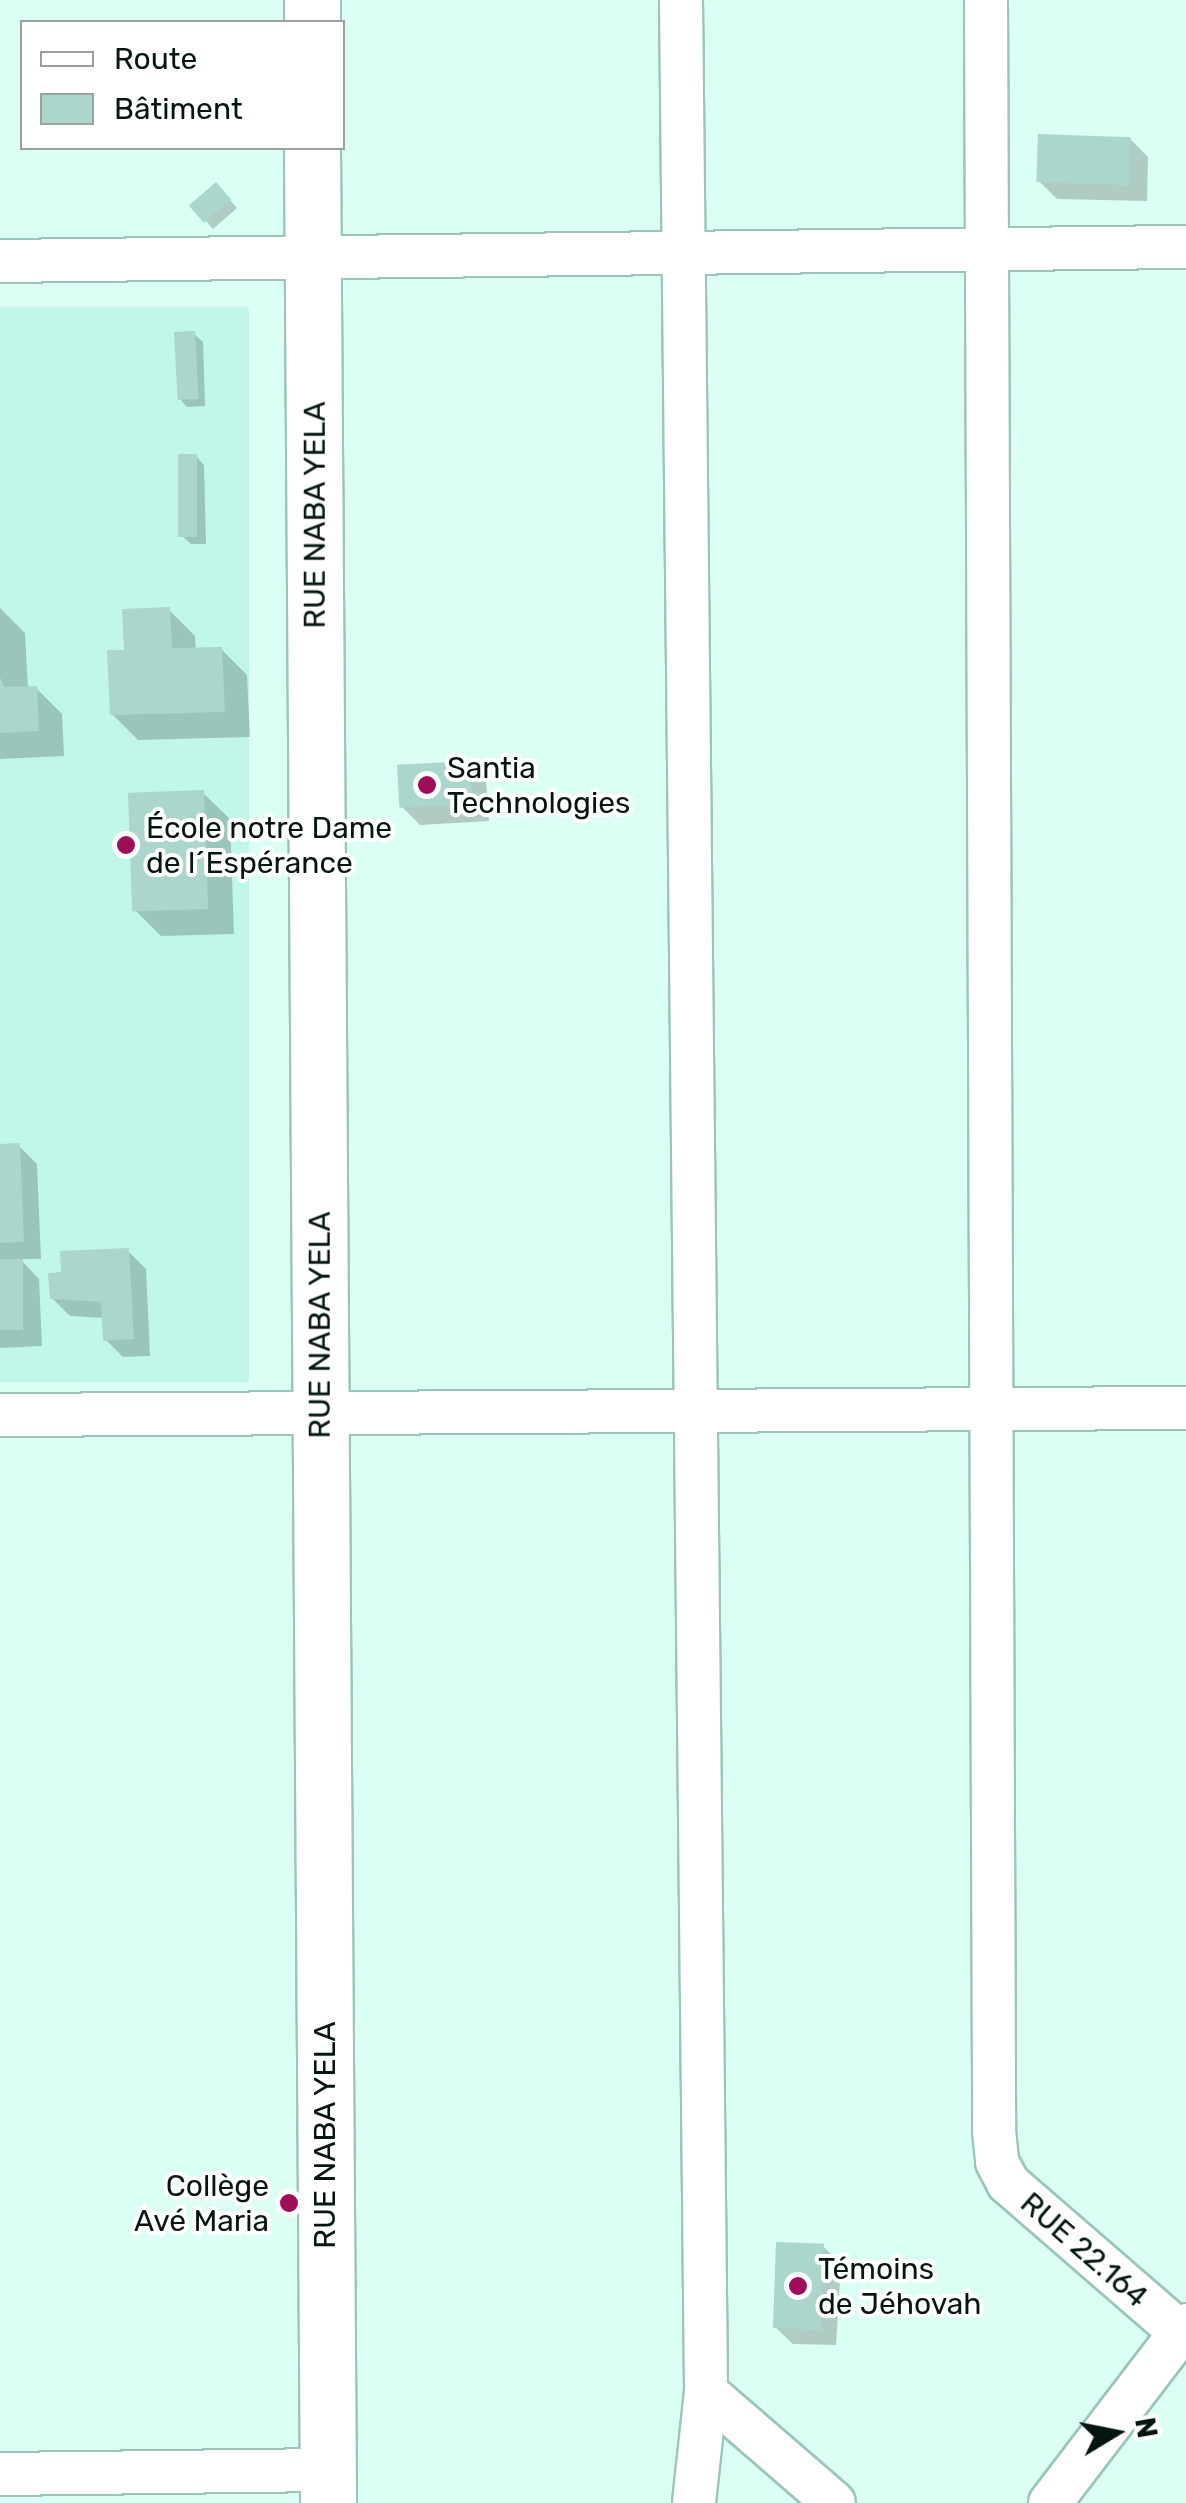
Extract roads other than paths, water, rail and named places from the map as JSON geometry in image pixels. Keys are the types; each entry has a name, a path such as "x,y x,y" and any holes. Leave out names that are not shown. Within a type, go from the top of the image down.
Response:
{"street":[{"path":"682,0 706,2392 694,2503"},
{"path":"986,0 996,1408"},
{"name":"RUE NABA YELA","path":"312,150 328,2486"},
{"path":"0,261 1186,248"},
{"name":"RUE 22.164","path":"996,1408 997,2162 1008,2183 1046,2221 1183,2329"},
{"path":"0,1415 1186,1408"},
{"path":"1069,2496 1183,2329"},
{"path":"706,2392 834,2503"},
{"path":"0,2474 328,2486"}],"place":[{"name":"Santia Technologies","path":"427,785"},
{"name":"École notre Dame de l´Espérance","path":"126,845"},
{"name":"Collège Avé Maria","path":"289,2203"},
{"name":"Témoins de Jéhovah","path":"798,2286"}]}
